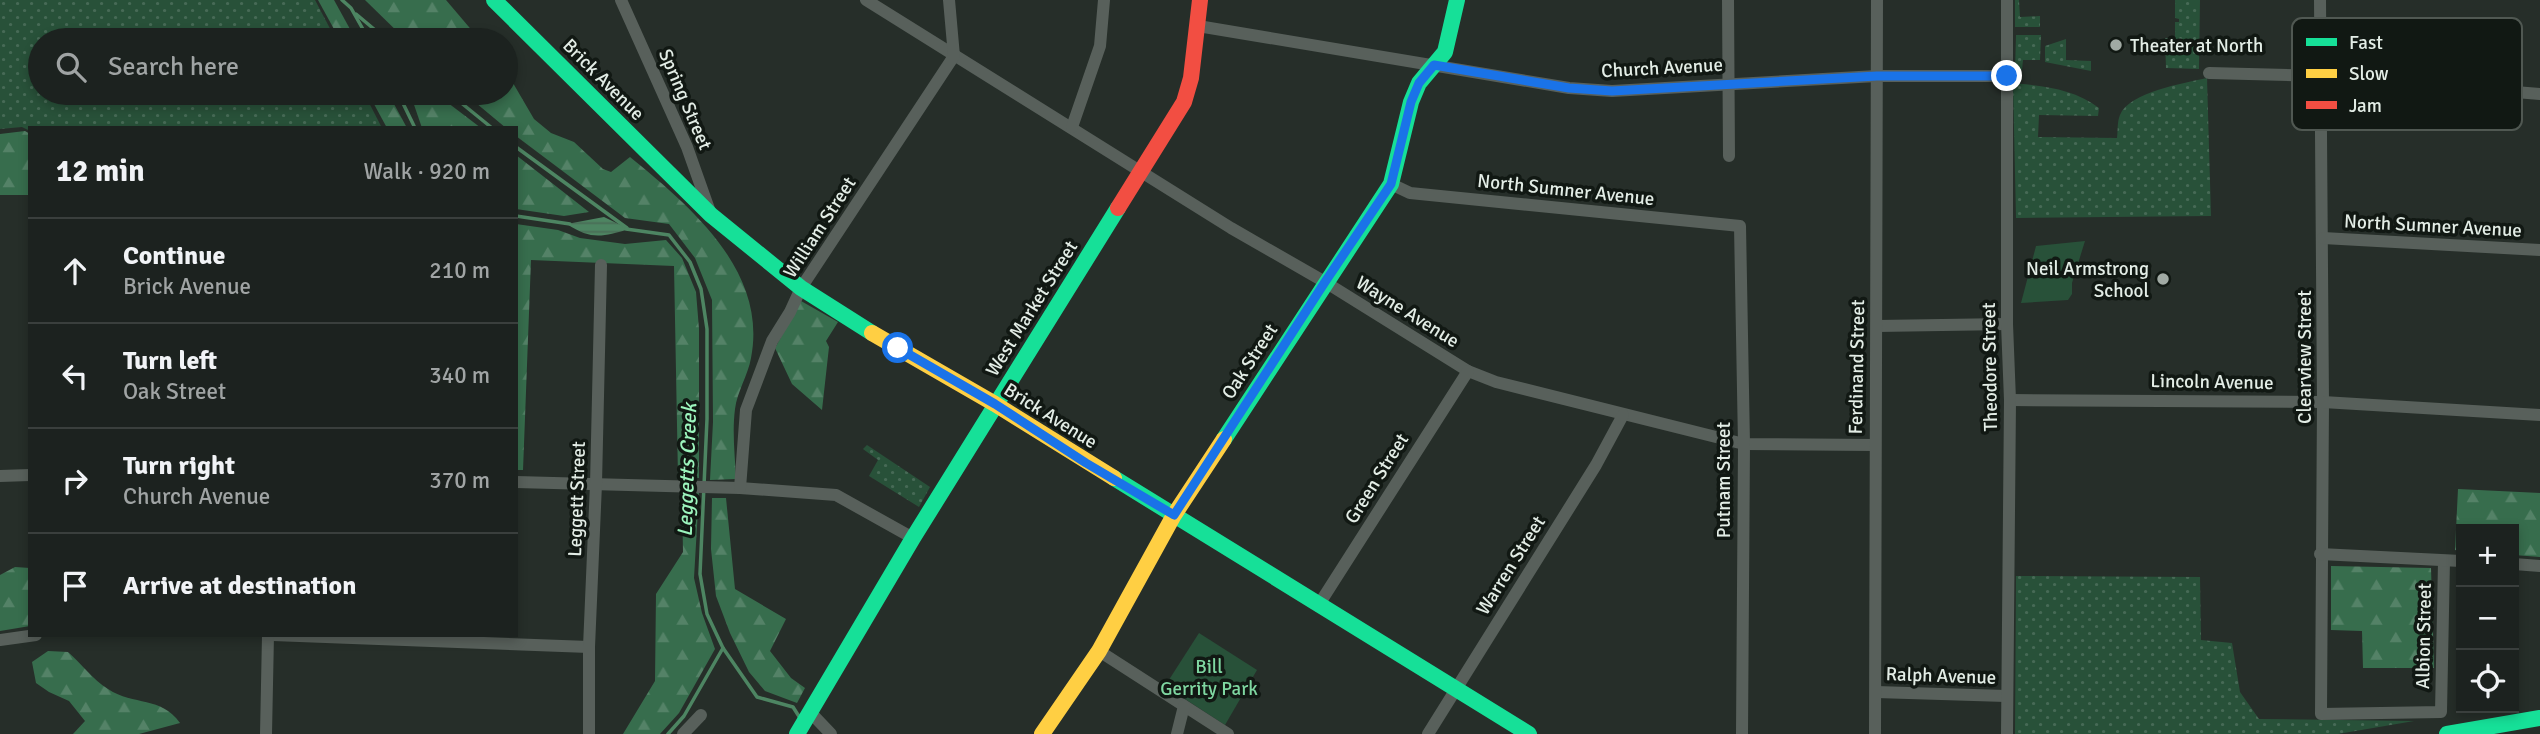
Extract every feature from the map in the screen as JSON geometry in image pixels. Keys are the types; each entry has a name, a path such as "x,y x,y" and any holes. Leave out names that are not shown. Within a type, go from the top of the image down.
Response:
{"main road":[{"name":"Brick Avenue","path":"494,0 711,215 801,288 907,355 995,404 1086,463 1529,734"},
{"name":"West Market Street","path":"797,734 912,538 1184,102 1191,78 1200,0"},
{"name":"Oak Street","path":"1042,734 1098,650 1174,515 1391,184 1411,102 1419,83 1445,52 1457,0"},
{"path":"2447,734 2540,718"},
{"path":"2527,734 2540,732"}],"street":[{"name":"Spring Street","path":"621,0 687,146 711,215"},
{"name":"Wayne Avenue","path":"866,0 1231,228 1325,282 1468,371 1496,382 1744,444 1874,444"},
{"path":"949,0 954,56"},
{"path":"1072,127 1100,46 1104,0"},
{"path":"1727,0 1729,156"},
{"name":"Ferdinand Street","path":"1875,734 1877,0"},
{"name":"Theodore Street","path":"2007,0 2007,324 2010,400 2007,734"},
{"name":"Clearview Street","path":"2320,0 2320,18"},
{"name":"Church Avenue","path":"1198,26 1569,88 1612,91 1877,76 2007,76"},
{"name":"William Street","path":"740,488 746,410 772,341 801,288 954,56"},
{"path":"2209,74 2292,75"},
{"path":"2522,93 2540,94"},
{"name":"Clearview Street","path":"2322,130 2321,714 2441,712"},
{"name":"North Sumner Avenue","path":"1391,184 1410,193 1740,226"},
{"name":"Putnam Street","path":"1740,226 1744,444 1742,734"},
{"name":"North Sumner Avenue","path":"2323,238 2540,250"},
{"name":"Leggett Street","path":"589,734 589,647 601,265"},
{"path":"1877,327 2007,324"},
{"name":"Green Street","path":"1318,606 1468,371"},
{"name":"Lincoln Avenue","path":"2010,400 2323,402 2540,415"},
{"name":"Warren Street","path":"1428,734 1596,465 1623,415"},
{"path":"0,476 28,475"},
{"path":"518,482 740,488 836,495 912,538"},
{"path":"2320,554 2456,561"},
{"name":"Albion Street","path":"2441,712 2444,561"},
{"path":"2519,564 2540,566"},
{"path":"0,640 28,636"},
{"path":"266,734 268,637"},
{"path":"326,637 589,647"},
{"path":"1098,650 1228,734"},
{"name":"Ralph Avenue","path":"1876,692 2006,696"},
{"path":"1177,734 1184,706"},
{"path":"810,712 831,734"},
{"path":"683,734 701,715"}],"green space":[{"path":"0,0 315,0 330,28 28,28 28,105 370,105 381,126 28,126 28,130 22,127 0,129"},
{"path":"318,0 334,0 349,28 333,28"},
{"path":"365,0 446,0 470,28 394,28"},
{"path":"2015,0 2019,0 2020,17 2040,16 2040,27 2015,27"},
{"path":"2175,0 2200,0 2199,69 2166,68 2165,38 2175,38 2175,22 2179,22 2179,19 2175,18"},
{"path":"2016,35 2041,35 2040,60 2023,60 2022,70 2015,70"},
{"path":"2066,39 2066,60 2091,61 2091,71 2045,62 2045,46"},
{"path":"2207,78 2211,216 2016,218 2013,83 2069,93 2099,108 2098,116 2039,115 2038,137 2117,138 2120,115 2134,100 2172,86"},
{"path":"518,92 534,119 551,133 574,142 603,169 611,172 630,157 677,197 719,243 736,269 748,297 753,326 751,358 735,409 736,479 710,480 713,422 712,300 695,258 669,224 625,218 518,138 518,126 504,126 478,105 518,105"},
{"path":"375,105 395,105 406,126 386,126"},
{"path":"414,105 451,105 478,126 421,126"},
{"path":"28,133 28,195 0,195 0,134"},
{"path":"518,157 589,212 564,216 518,209"},
{"path":"518,224 558,230 580,238 625,244 666,240 682,258 696,292 699,329 699,478 678,477 674,266 531,260 523,470 518,470"},
{"path":"2085,241 2072,283 2072,294 2068,300 2021,303 2036,246"},
{"path":"801,301 838,322 826,341 829,347 822,410 792,384 775,348"},
{"path":"867,445 930,487 919,507 869,476 878,460 863,449"},
{"path":"2458,489 2540,493 2540,557 2519,555 2519,524 2456,524"},
{"path":"699,492 694,578 702,613 715,649 679,713 660,734 623,734 655,681 656,594 683,552 682,494"},
{"path":"712,498 726,498 735,589 786,619 770,651 791,678 805,688 797,703 765,691 749,672 730,633 716,596 711,549"},
{"path":"2331,566 2431,568 2434,668 2363,668 2362,631 2331,630"},
{"path":"15,567 28,568 28,626 0,631 0,575"},
{"path":"2016,576 2200,577 2201,640 2232,643 2240,692 2259,719 2414,721 2338,734 2015,734"},
{"name":"Bill Gerrity Park","path":"1199,633 1257,670 1225,725 1165,686"},
{"path":"48,651 68,652 108,689 128,698 156,705 173,714 180,723 139,734 73,734 85,721 69,701 36,683 32,662"}],"shaded area":[{"path":"604,217 629,229 611,234 590,235 567,224"}],"waterway":[{"name":"Leggetts Creek","path":"342,0 351,8 362,28"},
{"name":"Leggetts Creek","path":"356,14 373,28"},
{"name":"Leggetts Creek","path":"404,105 414,126"},
{"name":"Leggetts Creek","path":"464,105 490,126"},
{"name":"Leggetts Creek","path":"518,148 627,228"},
{"name":"Leggetts Creek","path":"518,216 570,224"},
{"name":"Leggetts Creek","path":"626,229 669,235 690,262 701,289 707,329 707,419 700,574 707,614 723,648 757,697 793,707 800,718"},
{"name":"Leggetts Creek","path":"668,734 684,716 723,648"}],"traffic: fast":[{"path":"494,0 711,215 801,288 872,333"},
{"path":"1224,439 1391,184 1411,102 1419,83 1445,52 1457,0"},
{"path":"797,734 913,538 1118,208"},
{"path":"1114,478 1529,734"},
{"path":"2447,734 2540,718"}],"traffic: slow":[{"path":"872,333 995,404 1114,478"},
{"path":"1042,734 1099,651 1174,515 1224,439"}],"traffic: jam":[{"path":"1118,208 1184,102 1191,78 1200,0"}],"place":[{"name":"Theater at North","path":"2116,45"},
{"name":"Neil Armstrong School","path":"2163,279"}],"route":[{"path":"898,348 995,404 1086,463 1174,515 1391,184 1411,102 1419,83 1434,65 1569,88 1612,91 1877,76 2007,76"}]}
